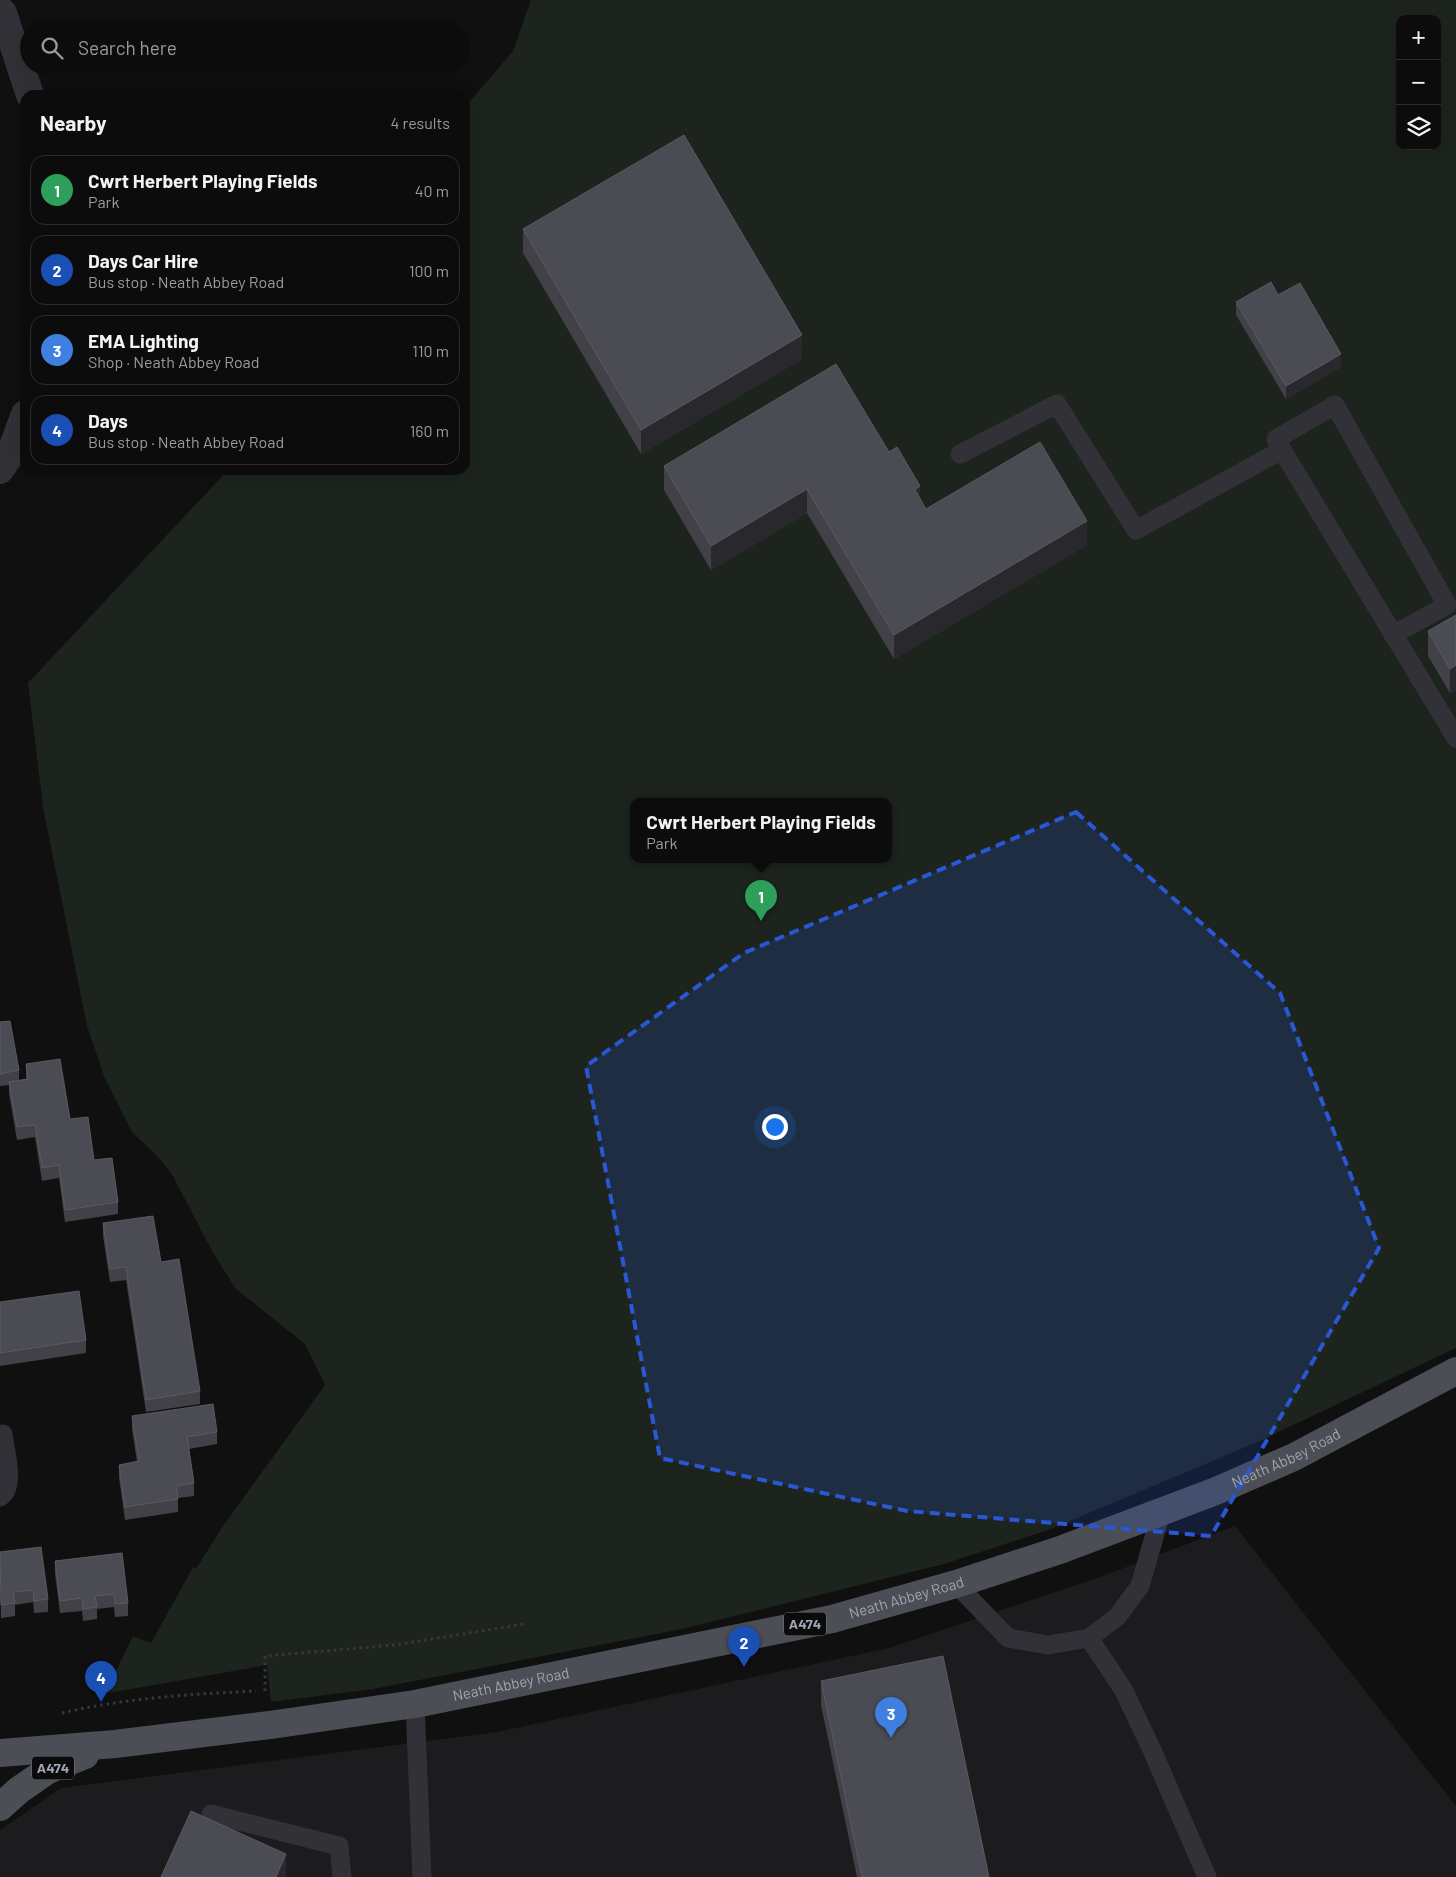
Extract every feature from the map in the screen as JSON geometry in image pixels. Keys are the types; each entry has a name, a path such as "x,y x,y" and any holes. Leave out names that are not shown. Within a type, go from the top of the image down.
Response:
{"main road":[{"name":"Neath Abbey Road","path":"0,1753 115,1744 270,1725 415,1704 832,1619 956,1584 1060,1550 1161,1513 1294,1456 1456,1371"},
{"name":"Neath Abbey Road","path":"0,1807 19,1790 48,1770 115,1744"}],"street":[{"path":"0,10 3,13 20,65"},
{"path":"23,75 28,90"},
{"path":"0,470 9,457 20,427"}],"lane":[{"path":"960,454 1057,404 1136,530 1282,450"},
{"path":"1393,635 1447,605 1335,406 1276,439 1393,635 1456,738"},
{"path":"0,1496 7,1490 9,1481 3,1434"},
{"path":"956,1584 1008,1638 1048,1645 1089,1638 1117,1617 1140,1586 1161,1513"},
{"path":"1089,1638 1123,1689 1152,1750 1207,1877"},
{"path":"415,1704 422,1877"},
{"path":"211,1814 339,1846 342,1877"}],"path":[{"path":"54,1715 82,1708 180,1694 266,1691 265,1656 395,1645 524,1624"}],"highlighted area":[{"path":"1076,812 1280,993 1379,1248 1211,1536 907,1511 660,1458 586,1066 744,953"}],"shaded area":[{"path":"531,0 1456,0 1456,1348 1255,1443 1051,1529 944,1564 682,1629 373,1689 271,1702 267,1665 97,1695 115,1673 133,1636 151,1643 193,1567 196,1569 223,1526 325,1385 305,1344 235,1288 212,1251 173,1176 161,1160 132,1132 104,1076 87,1026 43,807 28,683 223,475 470,475 470,101 513,51"},
{"path":"1235,1526 1456,1806 1456,1877 0,1877 0,1830 61,1788 497,1732 889,1648 1100,1577"}],"building":[{"path":"684,135 802,335 641,430 523,229"},
{"path":"1271,282 1278,295 1300,283 1341,354 1286,386 1236,302"},
{"path":"836,364 889,452 897,447 920,486 915,490 926,509 1040,442 1087,521 894,635 807,489 711,546 664,466"},
{"path":"1456,615 1456,665 1450,669 1428,631"},
{"path":"10,1021 19,1070 0,1074 0,1022"},
{"path":"60,1059 70,1119 88,1117 94,1160 112,1158 118,1202 65,1210 59,1165 42,1168 35,1125 17,1127 9,1082 28,1079 26,1064"},
{"path":"153,1216 161,1262 179,1259 200,1391 146,1400 126,1267 110,1269 103,1223"},
{"path":"79,1291 86,1340 0,1353 0,1302"},
{"path":"213,1404 217,1432 187,1437 194,1483 176,1486 178,1499 125,1507 119,1465 139,1461 132,1416"},
{"path":"41,1547 48,1599 34,1601 33,1590 13,1592 15,1603 1,1605 0,1552"},
{"path":"122,1553 128,1603 115,1604 114,1594 95,1596 97,1607 83,1609 82,1598 60,1601 55,1561"},
{"path":"943,1656 989,1877 862,1877 821,1681"},
{"path":"191,1811 286,1854 276,1877 161,1877"}],"place":[{"name":"Cwrt Herbert Playing Fields","path":"761,921"},
{"name":"Days Car Hire","path":"744,1667"},
{"name":"Days","path":"101,1702"},
{"name":"EMA Lighting","path":"891,1738"}]}
